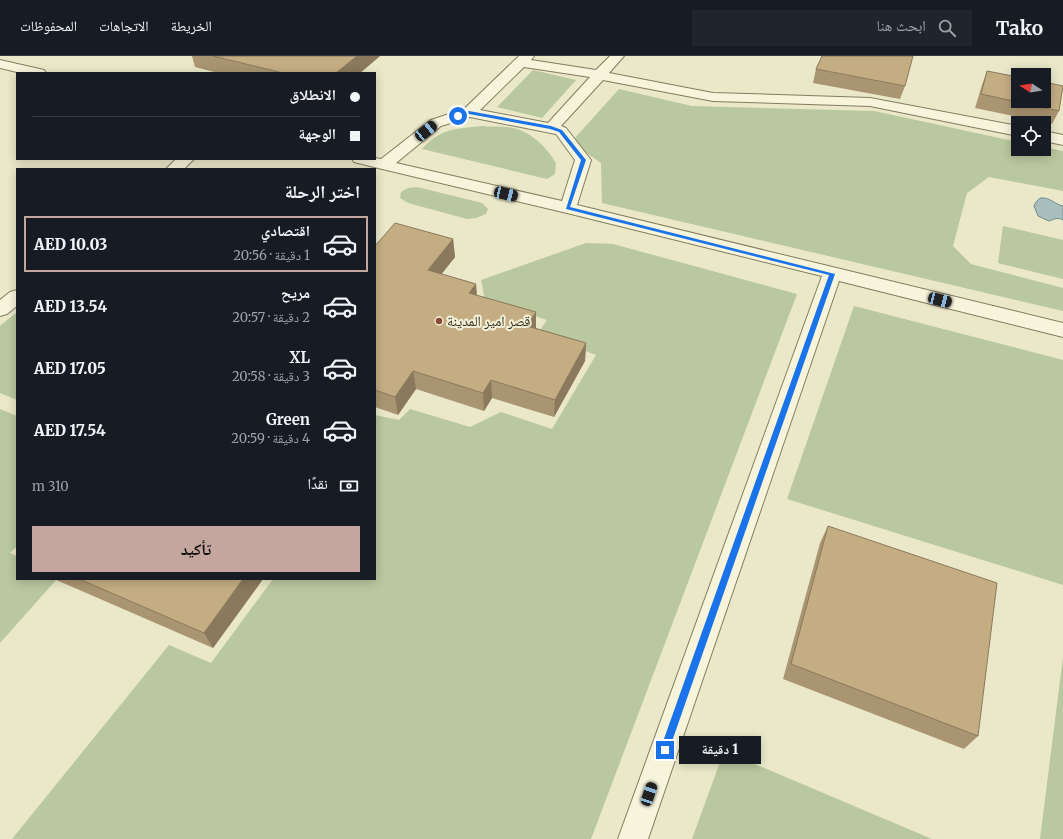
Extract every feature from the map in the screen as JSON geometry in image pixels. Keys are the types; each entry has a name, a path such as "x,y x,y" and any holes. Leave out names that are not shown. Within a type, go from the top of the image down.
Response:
{"lane":[{"path":"551,128 617,56"},
{"path":"384,165 436,123 469,112 524,59 713,97 870,102 1011,130"},
{"path":"0,64 35,72"},
{"path":"469,112 561,131 583,160 568,208"},
{"path":"1051,137 1063,140"},
{"path":"175,168 185,160"},
{"path":"364,160 568,208 1063,330"},
{"path":"633,839 832,274"},
{"path":"0,310 16,297"}],"green space":[{"path":"533,70 576,80 542,118 497,107"},
{"path":"619,89 692,106 874,111 1011,140 1011,156 1051,156 1051,148 1063,151 1063,191 989,177 967,193 953,246 971,264 1063,288 1063,311 602,203 601,163 581,149 574,139"},
{"path":"482,126 513,128 533,137 543,146 556,163 555,174 547,179 422,149 442,133 456,129"},
{"path":"417,187 482,203 488,209 486,214 476,218 467,219 408,203 400,198 401,192 408,188"},
{"path":"1003,226 1063,240 1063,279 998,263"},
{"path":"586,243 613,244 797,294 591,839 12,839 169,645 211,663 272,580 376,580 376,415 399,420 410,409 470,427 501,412 552,429 596,355 538,333 547,320 485,300 481,280"},
{"path":"854,306 1063,360 1063,585 787,499"},
{"path":"16,313 16,400 0,393 0,326"},
{"path":"0,409 16,416 16,547 10,553 16,556 16,580 56,580 0,643"},
{"path":"1063,657 1063,839 1040,839"},
{"path":"724,751 932,839 692,839"}],"shaded area":[{"path":"1040,198 1047,199 1063,206 1063,220 1058,218 1049,221 1038,216 1034,206"}],"building":[{"path":"213,56 357,56 337,72 279,72"},
{"path":"822,56 913,56 905,86 816,69"},
{"path":"987,71 1011,76 1011,101 981,94"},
{"path":"1051,83 1063,86 1059,111 1045,108 1051,108"},
{"name":"قصر امير المدينة","path":"395,223 453,239 428,270 476,284 469,293 536,312 527,326 586,343 555,400 491,380 483,393 413,371 395,397 376,390 376,245"},
{"path":"828,526 997,583 978,736 791,664"},
{"path":"81,580 242,580 204,633"}],"place":[{"name":"قصر امير المدينة","path":"439,321"}],"route":[{"path":"458,116 469,112 561,131 583,160 568,208 832,274 665,750"}]}
